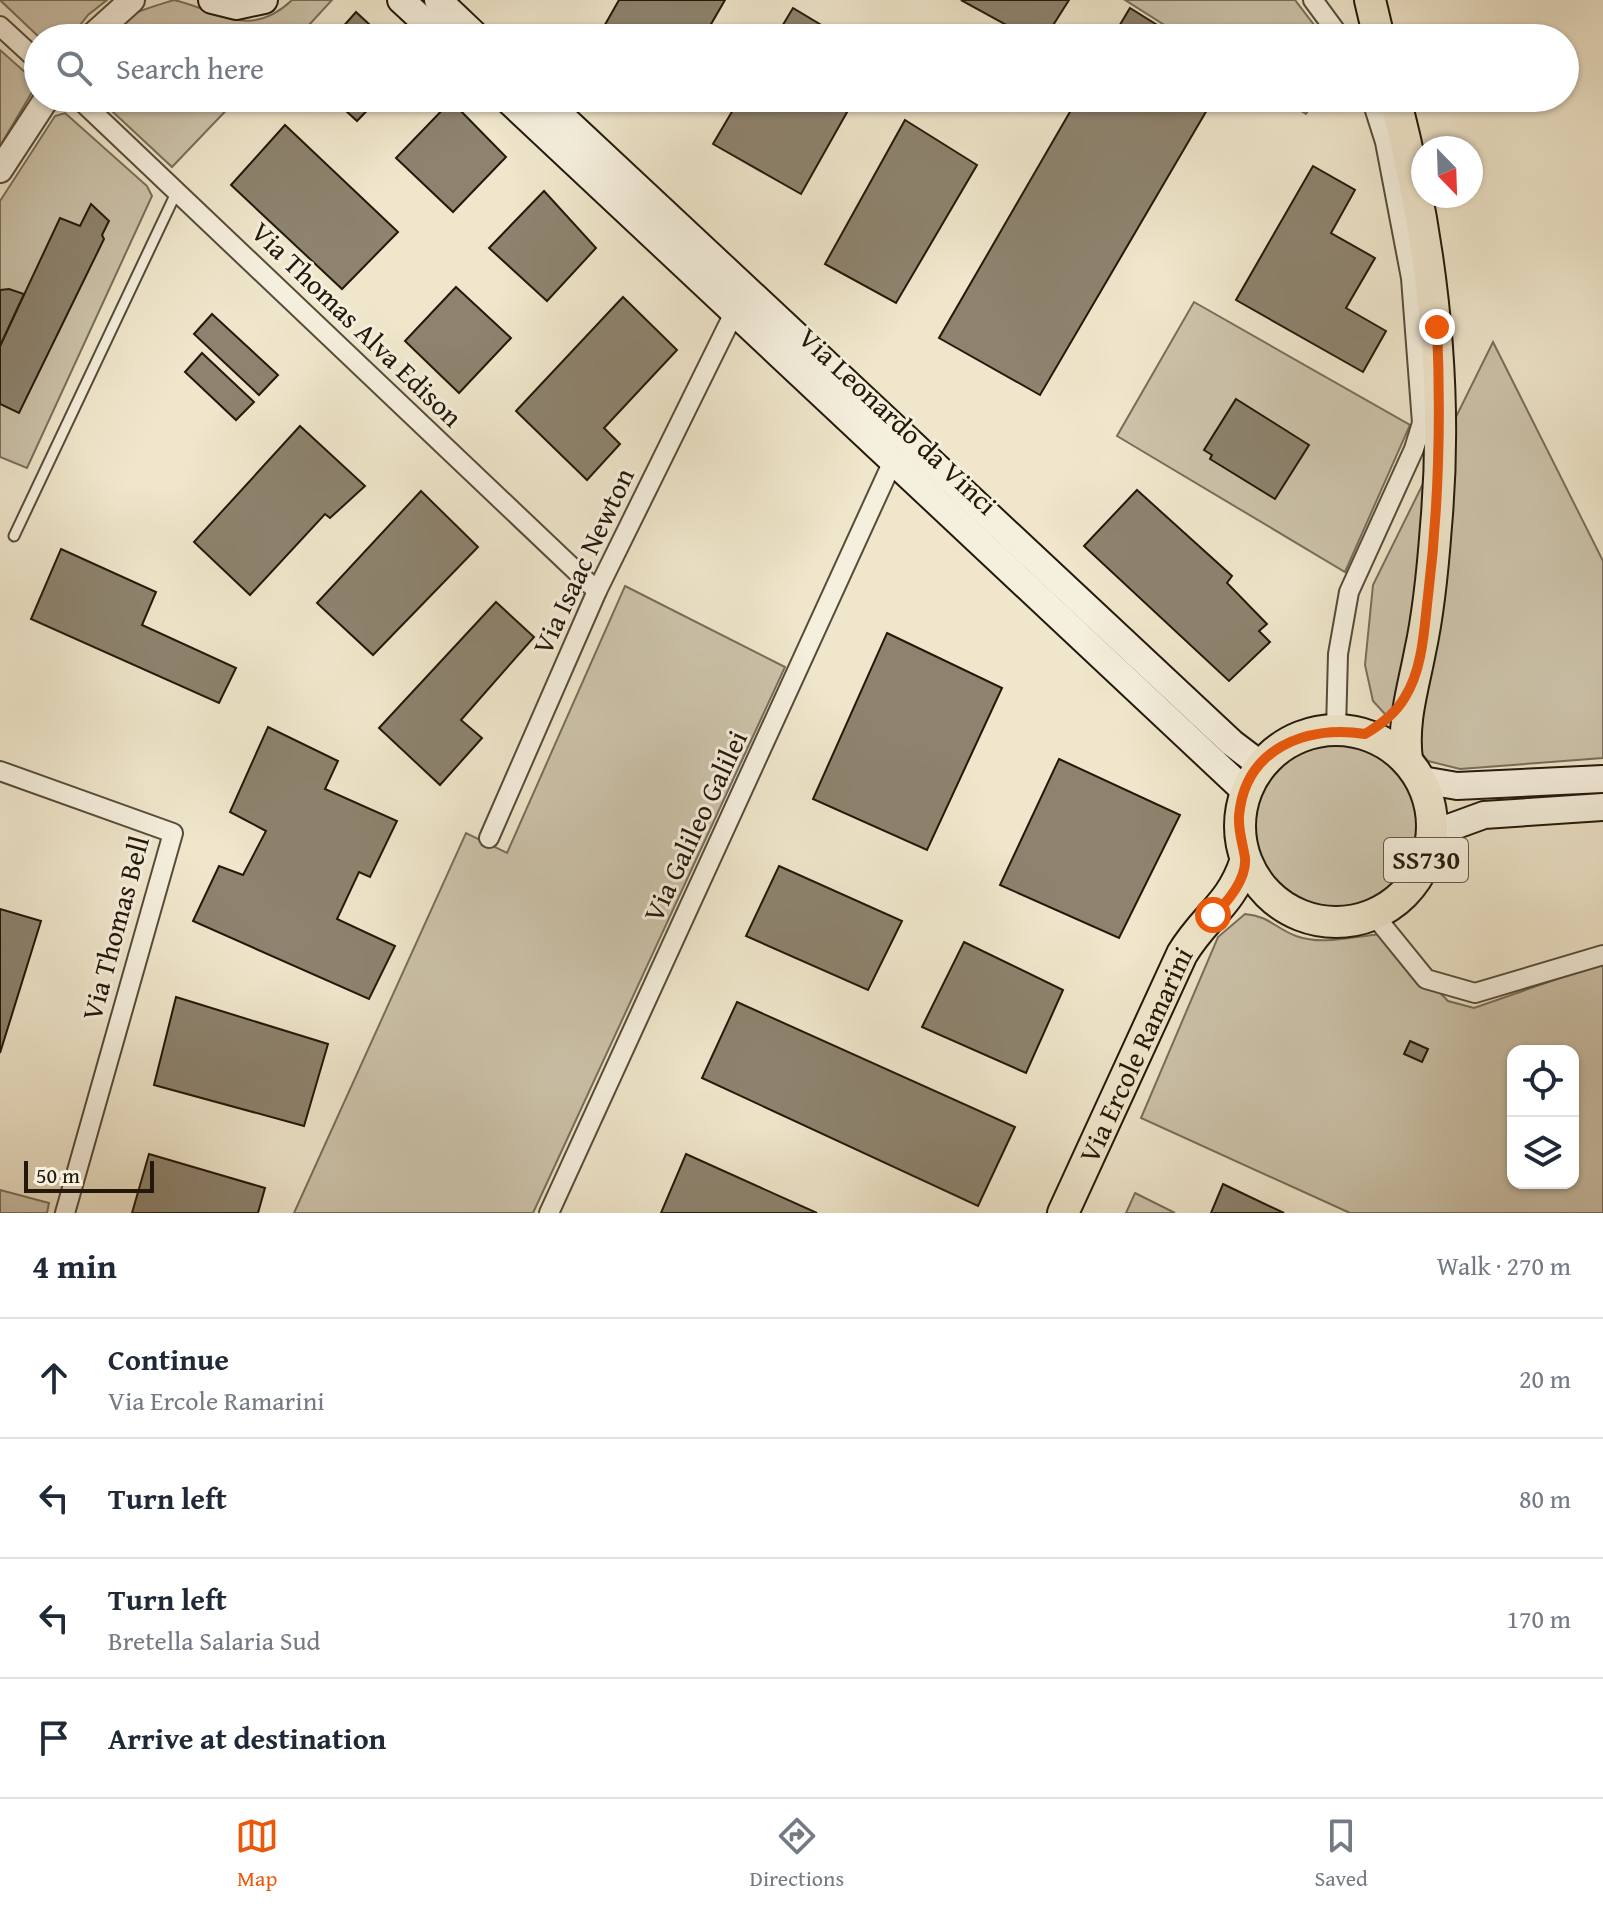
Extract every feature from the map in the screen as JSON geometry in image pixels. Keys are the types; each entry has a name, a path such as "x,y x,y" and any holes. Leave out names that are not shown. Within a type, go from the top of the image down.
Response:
{"main road":[{"path":"212,0 236,6 264,0"},
{"path":"401,0 427,24"},
{"path":"438,0 463,24"},
{"path":"1370,0 1376,24"},
{"name":"Via Leonardo da Vinci","path":"521,112 1245,791"},
{"name":"Via Leonardo da Vinci","path":"557,112 1232,743 1261,765"},
{"path":"1398,112 1420,201 1431,273 1440,397 1437,524 1425,623 1406,719 1414,770"},
{"path":"1351,731 1393,714 1414,677"},
{"path":"1351,731 1388,744 1414,770 1466,786 1603,779"},
{"name":"SS730","path":"1351,731 1311,732 1283,744 1261,765 1245,791 1239,826 1245,862 1257,883 1275,901 1297,915 1322,921 1349,922 1374,915 1396,901 1414,883 1426,860 1432,834 1431,806 1414,770"},
{"name":"SS730","path":"1432,834 1484,815 1603,807"},
{"name":"Via Ercole Ramarini","path":"1063,1213 1182,954 1195,932 1223,907 1245,862"},
{"path":"1223,907 1244,901 1275,901"}],"street":[{"path":"1313,0 1331,24"},
{"path":"106,24 133,1"},
{"path":"0,26 24,48"},
{"path":"0,170 38,112"},
{"name":"Via Thomas Alva Edison","path":"93,112 597,591"},
{"path":"1351,731 1339,643 1349,592 1414,449 1422,423 1411,278 1385,142 1375,112"},
{"name":"Via Isaac Newton","path":"489,838 597,591 735,311"},
{"name":"Via Galileo Galilei","path":"549,1213 893,461"},
{"name":"Via Thomas Bell","path":"0,771 173,833 65,1213"},
{"path":"1374,915 1426,979 1475,993 1603,955"}],"lane":[{"path":"14,536 177,191"}],"shaded area":[{"path":"0,0 107,0 81,24 25,24"},
{"path":"174,0 247,21 262,19 292,0 332,0 310,24 115,24 145,9"},
{"path":"1125,0 1295,0 1313,24 1163,24"},
{"path":"0,50 24,71 24,106 0,146"},
{"path":"113,112 225,112 172,167"},
{"path":"65,113 147,186 152,196 27,468 0,457 0,201 55,116"},
{"path":"1194,302 1410,425 1345,572 1117,436"},
{"path":"1493,342 1603,561 1603,758 1460,769 1428,761 1373,701 1365,665 1373,585"},
{"path":"625,586 785,667 533,1213 294,1213 466,833 507,853"},
{"path":"1333,742 1365,749 1393,767 1411,795 1418,827 1411,859 1393,887 1365,905 1333,912 1301,905 1273,887 1255,859 1248,827 1255,795 1273,767 1301,749"},
{"path":"1245,914 1260,917 1307,939 1383,934 1448,1001 1474,1008 1603,963 1603,1213 1350,1213 1141,1118 1218,937"},
{"path":"0,1190 49,1203 47,1213 0,1213"},
{"path":"1135,1193 1175,1213 1126,1213"}],"building":[{"path":"619,0 725,0 711,24 605,24"},
{"path":"961,0 1069,0 1054,24 1005,24"},
{"path":"793,8 820,24 783,24"},
{"path":"1130,8 1156,24 1120,24"},
{"path":"356,12 369,24 345,24"},
{"path":"347,112 366,112 357,121"},
{"path":"440,112 462,112 506,157 453,212 396,158"},
{"path":"732,112 847,112 801,194 713,144"},
{"path":"1070,112 1206,112 1040,395 939,338"},
{"path":"905,120 977,165 896,303 825,264"},
{"path":"285,125 398,232 342,289 231,185"},
{"path":"1313,166 1355,190 1331,233 1375,258 1346,308 1386,331 1363,372 1236,300"},
{"path":"544,191 596,248 547,301 489,248"},
{"path":"91,204 109,221 102,235 104,239 19,413 0,404 0,346 60,218 80,226"},
{"path":"456,287 511,338 459,393 405,341"},
{"path":"9,289 24,294 0,346 0,290"},
{"path":"623,297 677,350 604,428 620,444 587,480 516,411"},
{"path":"212,314 278,375 259,395 194,334"},
{"path":"202,353 254,402 236,420 185,372"},
{"path":"1236,399 1309,445 1275,499 1210,459 1212,455 1204,450"},
{"path":"300,426 365,486 330,518 325,514 250,595 194,542"},
{"path":"1137,490 1232,576 1227,583 1267,624 1259,631 1270,642 1229,681 1084,546"},
{"path":"421,491 478,547 373,655 317,603"},
{"path":"61,549 156,592 142,625 236,668 219,703 31,619"},
{"path":"496,602 534,637 461,720 482,738 440,785 379,728"},
{"path":"887,633 1002,688 927,850 813,799"},
{"path":"268,727 338,761 325,789 397,821 370,877 359,872 337,919 395,946 369,999 193,921 219,866 243,875 266,831 230,812"},
{"path":"1059,759 1180,815 1119,938 1000,885"},
{"path":"779,866 902,921 868,990 746,936"},
{"path":"0,909 41,921 0,1053"},
{"path":"964,942 1063,990 1026,1073 922,1027"},
{"path":"176,997 328,1044 304,1126 154,1085"},
{"path":"737,1002 1015,1127 978,1206 702,1078"},
{"path":"1410,1041 1428,1049 1422,1062 1404,1054"},
{"path":"149,1154 265,1188 258,1213 132,1213"},
{"path":"686,1154 817,1213 661,1213"},
{"path":"1223,1184 1284,1213 1211,1213"}],"route":[{"path":"1213,915 1229,899 1241,876 1245,862 1239,814 1245,791 1261,765 1283,744 1311,732 1336,729 1365,734 1393,714 1406,696 1414,677 1425,623 1437,524 1440,397 1437,327"}]}
